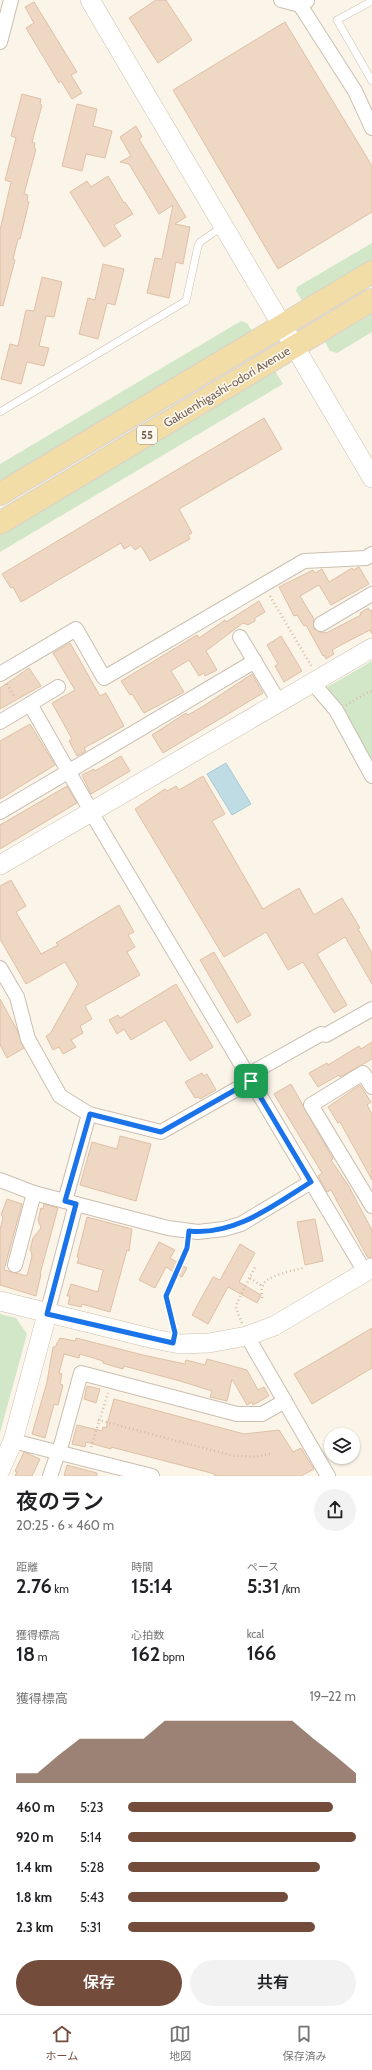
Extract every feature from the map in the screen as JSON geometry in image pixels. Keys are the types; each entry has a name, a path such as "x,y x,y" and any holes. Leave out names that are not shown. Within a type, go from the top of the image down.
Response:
{"main road":[{"name":"Gakuenhigashi-odori Avenue","path":"0,494 372,272"},
{"name":"Gakuenhigashi-odori Avenue","path":"0,523 372,300"}],"street":[{"path":"0,42 11,0"},
{"path":"90,0 372,478"},
{"path":"281,0 304,2 355,91 372,128"},
{"path":"2,676 76,629 104,678 304,561 366,558 372,554"},
{"path":"321,624 372,594"},
{"path":"240,637 279,702"},
{"path":"0,866 89,808 279,702 372,648"},
{"path":"0,812 255,661"},
{"path":"0,722 58,687"},
{"path":"318,689 336,710 372,776"},
{"path":"0,1301 47,1314 173,1343 209,1343 245,1332 274,1326 368,1270 311,1182 89,808 69,771 26,706"},
{"path":"0,968 18,997 28,1039 60,1096 90,1114 161,1132 252,1082 321,1034 326,1035 372,1009"},
{"path":"372,1087 364,1073 311,1104 372,1206"},
{"path":"0,1470 13,1441 47,1314 90,1114"},
{"path":"0,1180 34,1193 189,1231 213,1231 242,1224 311,1182"},
{"path":"15,1265 34,1193"},
{"path":"245,1332 285,1401 325,1475"},
{"path":"50,1476 81,1373 248,1415 262,1414 285,1401"},
{"path":"13,1441 87,1460 132,1474 152,1476"}],"lane":[{"path":"372,1 337,20 372,81"},
{"path":"0,412 186,301 198,246 200,242 223,226"}],"path":[{"path":"263,585 314,670"},
{"path":"2,676 26,706"},
{"path":"336,710 370,691 372,692"},
{"path":"173,1343 175,1333 166,1296 187,1248 189,1231"},
{"path":"245,1332 237,1313 237,1303 256,1265"},
{"path":"262,1298 262,1286 270,1278 303,1268"},
{"path":"250,1278 262,1286"},
{"path":"87,1460 111,1381"},
{"path":"98,1420 230,1455 252,1457 270,1454"}],"green space":[{"path":"372,243 372,261 303,302 296,291 297,287"},
{"path":"372,314 372,332 337,353 330,351 325,342"},
{"path":"241,321 247,323 253,332 0,482 0,464"},
{"path":"275,371 283,384 0,552 0,533"},
{"path":"372,661 372,768 324,689"},
{"path":"0,1314 16,1318 27,1334 0,1433"}],"water":[{"path":"226,763 251,804 232,815 207,774"}],"building":[{"path":"156,0 166,0 192,40 158,63 129,18"},
{"path":"34,2 77,72 71,75 82,93 72,99 61,81 59,83 26,28 34,23 25,7"},
{"path":"285,22 372,166 372,212 278,269 173,90"},
{"path":"22,94 41,99 40,104 42,105 32,142 35,143 34,148 36,149 24,194 28,195 27,201 29,202 20,239 18,239 13,259 15,260 3,306 0,305 0,230 11,182 5,180 16,138 11,136"},
{"path":"77,104 97,109 93,126 112,131 105,158 86,154 82,171 62,166"},
{"path":"136,126 142,137 139,139 186,217 175,224 190,227 183,264 176,262 169,298 147,293 155,258 162,259 173,205 159,214 129,164 120,162 131,156 120,137"},
{"path":"108,176 124,203 125,202 133,214 114,225 121,236 104,247 70,192 87,181 91,187"},
{"path":"103,264 124,269 115,305 107,303 98,339 79,334 88,298 95,300"},
{"path":"42,277 62,282 54,317 46,316 39,346 49,348 44,366 27,362 21,384 1,379 10,344 18,346 26,310 34,311"},
{"path":"264,418 282,449 179,509 192,533 188,535 190,539 150,561 141,546 135,550 131,545 124,549 121,543 21,602 13,587 11,588 2,574"},
{"path":"359,567 369,584 331,605 319,585 300,596 314,619 314,629 322,633 326,633 361,615 360,613 368,608 370,611 372,610 372,634 370,630 341,645 332,650 334,654 326,659 306,625 304,626 297,615 294,616 279,587 313,570 315,573 322,569 329,582 352,568 353,570"},
{"path":"259,601 265,612 255,618 255,621 248,625 243,623 206,651 217,670 205,676 204,673 199,676 189,660 171,671 184,692 144,713 132,694 130,695 121,681 197,635 199,638 225,620 226,622"},
{"path":"281,636 302,671 284,682 275,666 278,664 267,645"},
{"path":"70,643 100,696 106,693 124,726 84,748 86,751 77,756 69,741 72,739 52,703 75,690 53,653"},
{"path":"29,668 41,686 0,709 0,688"},
{"path":"252,674 263,693 163,753 152,735 186,713 188,715 205,705"},
{"path":"30,724 55,765 0,799 0,741"},
{"path":"121,756 130,771 91,794 82,775 94,769 95,771"},
{"path":"203,776 225,814 212,821 263,909 299,888 314,915 342,898 360,928 358,929 372,953 372,984 345,937 317,954 347,1005 334,1013 303,962 288,970 266,932 224,957 135,809 165,789 167,791 176,786 179,790"},
{"path":"67,786 77,803 0,849 0,825"},
{"path":"11,880 26,906 16,912 41,954 58,945 56,943 119,905 134,932 128,935 135,947 127,952 140,975 85,1006 92,1019 80,1026 83,1033 71,1040 76,1047 63,1054 59,1047 53,1050 46,1036 50,1034 78,984 65,962 26,984 0,939 0,886"},
{"path":"214,952 251,1015 237,1023 200,960"},
{"path":"176,984 213,1047 190,1061 165,1020 131,1040 124,1029 117,1034 109,1020 118,1015 120,1018"},
{"path":"0,999 16,1028 24,1048 7,1058 0,1045"},
{"path":"372,1042 372,1059 340,1077 339,1075 318,1087 309,1073 327,1063 328,1065 359,1046 361,1049"},
{"path":"202,1073 204,1076 207,1074 216,1090 200,1099 198,1097 195,1098 185,1082"},
{"path":"291,1084 333,1159 331,1160 348,1185 372,1230 372,1257 368,1258 331,1190 327,1192 318,1176 322,1173 274,1094"},
{"path":"360,1085 371,1102 367,1105 372,1114 372,1180 340,1122 338,1123 328,1107"},
{"path":"120,1136 151,1144 136,1201 80,1185 92,1142 117,1149"},
{"path":"7,1199 22,1204 4,1270 27,1276 32,1256 30,1250 33,1238 41,1228 38,1220 41,1208 43,1209 44,1204 58,1208 40,1274 36,1296 0,1285 0,1230 3,1217 1,1215"},
{"path":"87,1217 132,1229 129,1251 127,1250 110,1312 82,1304 81,1307 68,1304 70,1296 67,1296 71,1284 98,1292 103,1270 77,1263 79,1258 77,1257"},
{"path":"315,1219 323,1261 305,1265 297,1222"},
{"path":"159,1242 175,1250 170,1258 187,1268 182,1277 166,1267 155,1288 139,1280"},
{"path":"240,1244 255,1253 239,1282 261,1295 257,1303 228,1287 208,1324 192,1315 213,1277 220,1280"},
{"path":"372,1328 372,1368 312,1404 294,1374"},
{"path":"60,1338 75,1341 76,1338 185,1364 186,1360 205,1365 207,1359 247,1370 258,1390 264,1387 269,1396 253,1405 252,1402 247,1405 232,1379 227,1401 210,1397 212,1391 180,1381 124,1366 123,1369 80,1354 79,1358 64,1354 59,1373 62,1374 60,1384 63,1385 58,1405 54,1404 45,1438 32,1434 47,1382 53,1347 55,1347"},
{"path":"87,1386 100,1389 96,1403 84,1399"},
{"path":"114,1399 244,1434 279,1430 293,1452 301,1448 314,1469 301,1476 214,1476 215,1474 111,1447 111,1449 86,1442 85,1447 72,1444 77,1425 102,1431 103,1427 106,1428"},
{"path":"24,1452 40,1459 32,1476 15,1476 17,1472 15,1471"},
{"path":"67,1465 97,1473 97,1476 64,1476"}],"route":[{"path":"251,1081 311,1182 242,1224 213,1231 189,1231 187,1248 166,1296 166,1302 175,1333 173,1343 47,1314 76,1204 65,1201 90,1114 161,1132 251,1081"}]}
